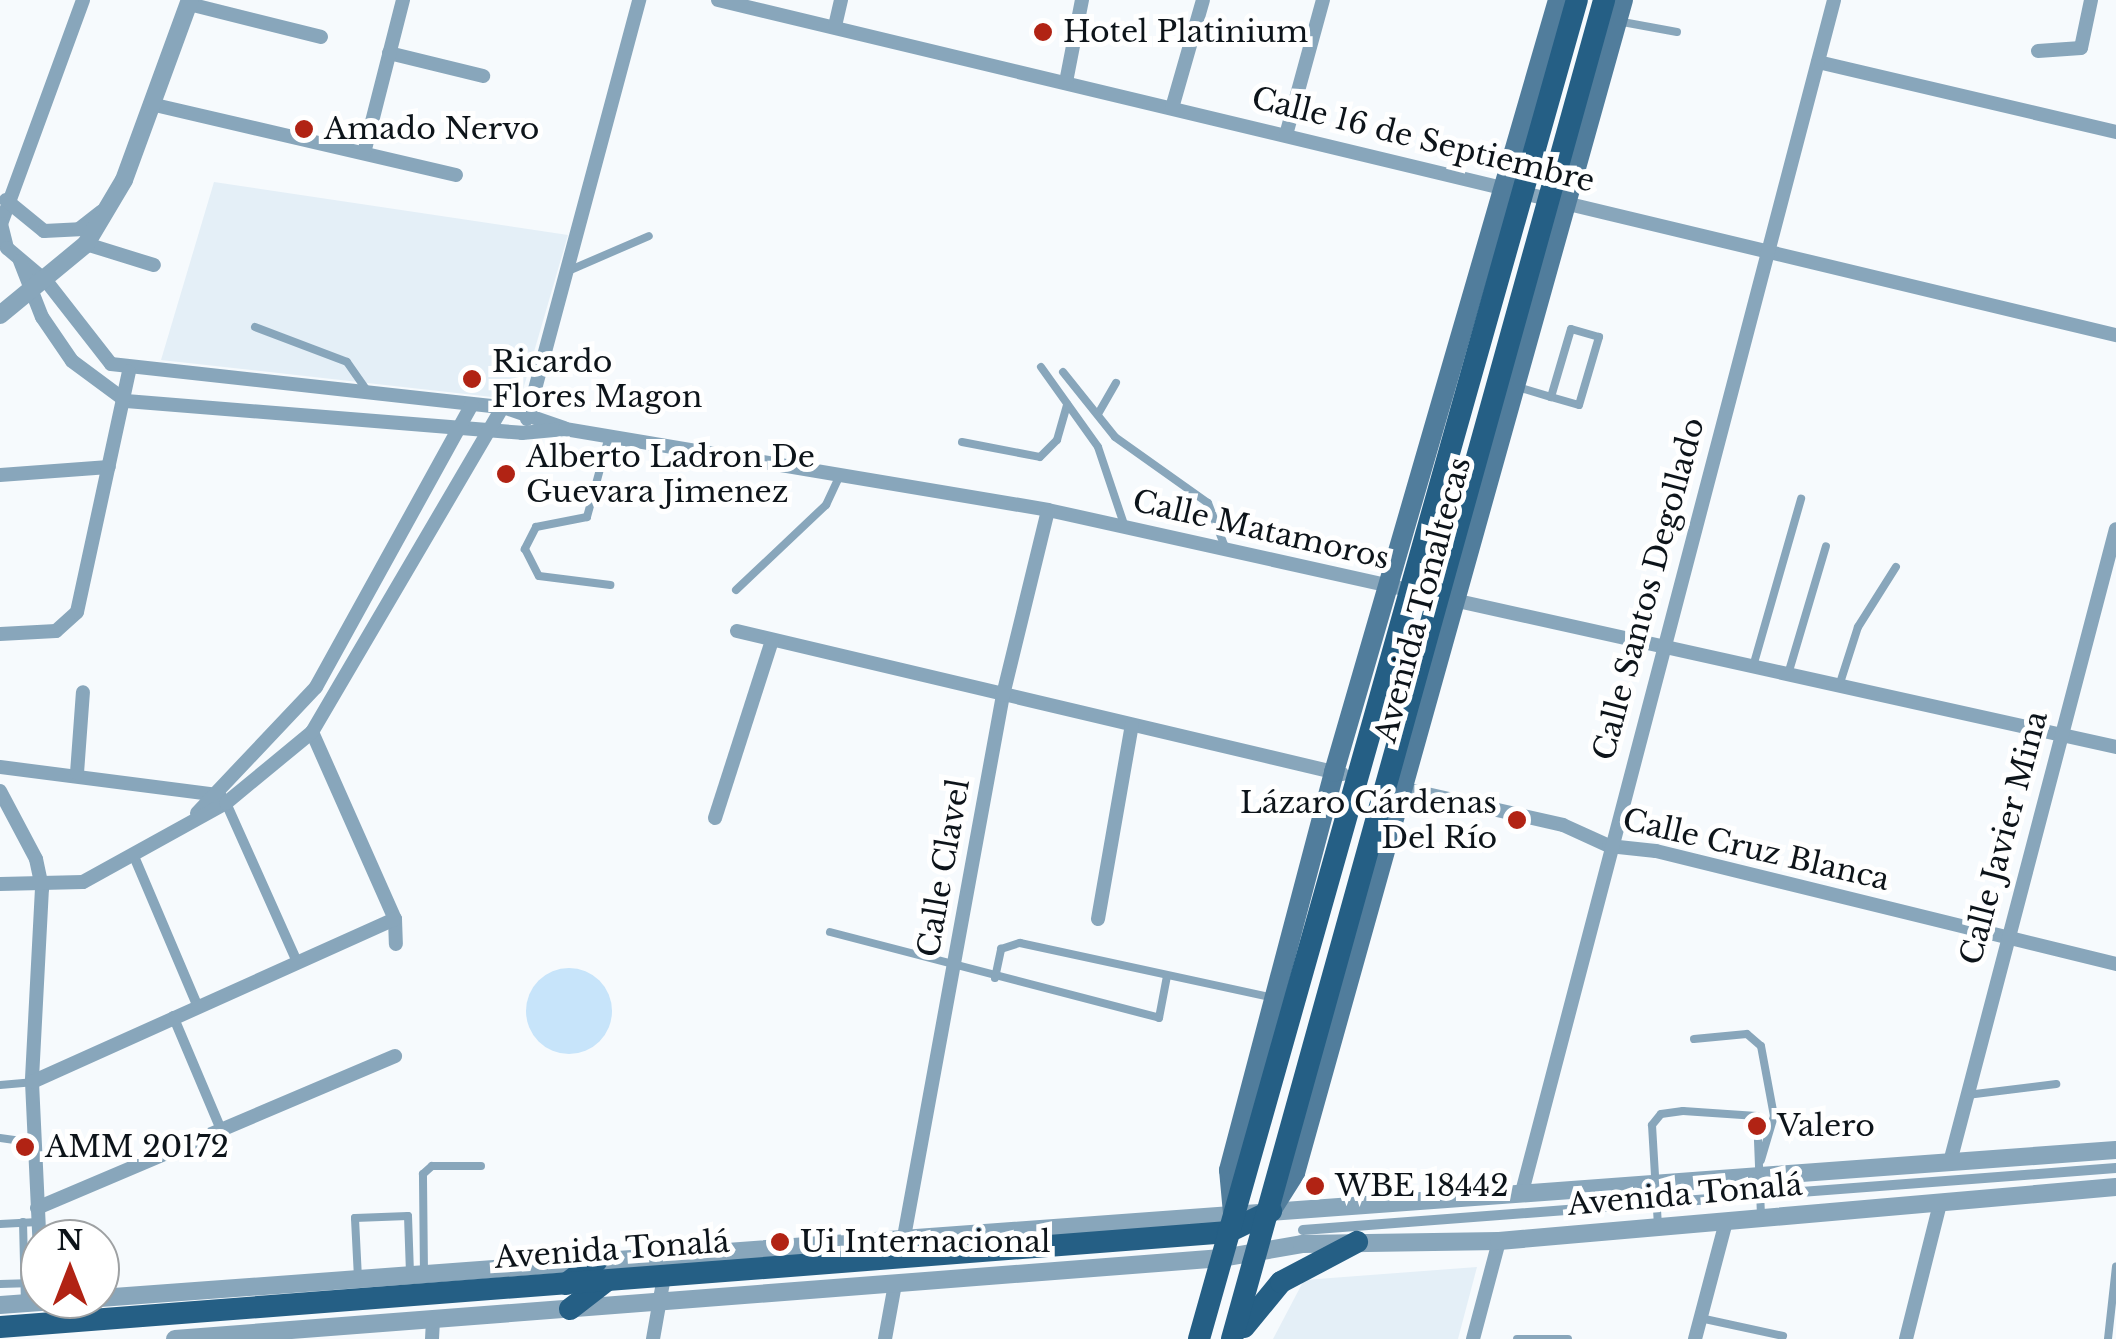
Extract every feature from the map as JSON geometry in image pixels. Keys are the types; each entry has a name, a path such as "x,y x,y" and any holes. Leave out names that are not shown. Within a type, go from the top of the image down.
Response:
{"main road":[{"name":"Avenida Tonaltecas","path":"1513,191 1558,0"},
{"name":"Avenida Tonaltecas","path":"1230,1222 1228,1170 1274,998 1399,589 1513,191 1577,0"},
{"name":"Avenida Tonaltecas","path":"1446,598 1514,386 1604,0"},
{"name":"Avenida Tonaltecas","path":"1235,1339 1394,786 1556,200 1623,0"},
{"name":"Avenida Tonaltecas","path":"1199,1339 1343,774"},
{"name":"Avenida Tonalá","path":"120,1309 566,1284 600,1271 1230,1222 1271,1211"},
{"path":"1230,1222 1259,1254"},
{"path":"1235,1339 1281,1282 1356,1242"},
{"path":"570,1309 600,1271"}],"street":[{"path":"0,634 68,627 126,401 129,372 85,338 40,288 20,261 1,224 6,200 83,0"},
{"path":"364,153 403,0"},
{"path":"522,433 640,0"},
{"name":"Calle 16 de Septiembre","path":"718,0 2116,335"},
{"path":"835,26 841,0"},
{"path":"1066,82 1082,0"},
{"path":"1172,108 1203,0"},
{"path":"1286,135 1323,0"},
{"name":"Calle Santos Degollado","path":"1522,1192 1608,846 1834,0"},
{"path":"2038,52 2081,48 2091,0"},
{"path":"0,315 40,288 86,244 124,180 190,2 321,38"},
{"path":"389,52 483,76"},
{"path":"1818,62 2116,132"},
{"path":"155,105 456,175"},
{"path":"6,200 29,226 61,233 93,221 124,180"},
{"path":"86,244 154,265"},
{"path":"40,288 72,361 126,401"},
{"name":"Calle Matamoros","path":"129,372 530,412 565,428 1048,510 1225,547 1399,589 1662,642 2116,747"},
{"name":"Calle Matamoros","path":"126,401 522,433 565,428"},
{"path":"197,813 214,788 276,736 316,687 472,404"},
{"path":"0,884 42,888 83,882 197,813 226,803 312,732 503,407"},
{"path":"0,475 109,467"},
{"name":"Calle Clavel","path":"904,1237 1003,694 1048,510"},
{"name":"Calle Javier Mina","path":"1950,1162 2005,936 2116,529"},
{"path":"737,632 1343,774"},
{"path":"716,818 772,640"},
{"path":"77,772 83,692"},
{"path":"1098,919 1132,725"},
{"path":"312,732 395,919 396,944"},
{"path":"0,767 214,788 226,803 298,964"},
{"name":"Calle Cruz Blanca","path":"1394,786 1563,825 1608,846 1656,850 2116,964"},
{"path":"0,792 36,859 42,888 32,1082 33,1218 394,1056"},
{"path":"133,854 198,1007"},
{"path":"32,1082 395,919"},
{"path":"174,1016 222,1132"},
{"name":"Avenida Tonalá","path":"1271,1211 1656,1183 1760,1170 2116,1150"},
{"path":"1303,1230 1658,1206 1761,1209 2116,1168"},
{"name":"Avenida Tonalá","path":"175,1339 1222,1258 1356,1242 1499,1241 1726,1222 1761,1209 1940,1204 2116,1187"},
{"path":"1906,1339 1940,1204"},
{"name":"Avenida Tonalá","path":"665,1266 904,1237 1230,1222"},
{"path":"1695,1339 1726,1222"},
{"path":"1473,1339 1499,1241"},
{"path":"653,1339 665,1266"},
{"name":"Avenida Tonalá","path":"120,1296 417,1274 600,1271"},
{"path":"885,1339 896,1284"},
{"path":"432,1339 433,1320"}],"lane":[{"path":"1617,22 1677,32"},
{"path":"568,270 650,236"},
{"path":"255,327 347,362 369,396"},
{"path":"1514,386 1550,397 1579,405 1599,337 1571,329 1550,397"},
{"path":"1042,367 1110,471 1125,527"},
{"path":"1063,372 1146,463 1208,503 1225,547"},
{"path":"1098,414 1116,383"},
{"path":"962,442 1040,457 1050,453 1068,404"},
{"path":"608,436 588,517 536,527 525,549 539,576 610,585"},
{"path":"736,590 813,519 840,475"},
{"path":"1754,663 1801,499"},
{"path":"1788,671 1826,546"},
{"path":"1840,683 1858,627 1896,567"},
{"path":"830,932 954,968 1159,1018 1167,976"},
{"path":"995,978 1000,949 1020,942 1274,998"},
{"path":"1694,1039 1747,1034 1761,1046 1774,1116 1760,1170"},
{"path":"0,1085 32,1082"},
{"path":"1967,1095 2056,1084"},
{"path":"1658,1226 1652,1125 1661,1114 1757,1116 1761,1209"},
{"path":"0,1138 34,1143"},
{"path":"417,1274 423,1174 432,1166 481,1166"},
{"path":"358,1278 356,1218 408,1216 417,1274"},
{"path":"0,1224 33,1218"},
{"path":"2108,1339 2116,1266"},
{"path":"1700,1318 1783,1336"},
{"path":"1517,1339 1568,1339"}],"shaded area":[{"path":"214,182 568,235 520,400 161,360"},
{"path":"561,968 577,968 600,980 609,994 609,1028 600,1042 577,1054 561,1054 545,1047 533,1035 526,1019 526,1003 533,987 545,975"},
{"path":"1477,1267 1458,1339 1273,1339 1304,1280"}],"place":[{"name":"Hotel Platinium","path":"1043,32"},
{"name":"Amado Nervo","path":"304,129"},
{"name":"Ricardo Flores Magon","path":"472,379"},
{"name":"Alberto Ladron De Guevara Jimenez","path":"506,474"},
{"name":"Lázaro Cárdenas Del Río","path":"1517,820"},
{"name":"Valero","path":"1757,1126"},
{"name":"AMM 20172","path":"25,1147"},
{"name":"WBE 18442","path":"1315,1186"},
{"name":"Ui Internacional","path":"780,1242"}]}
